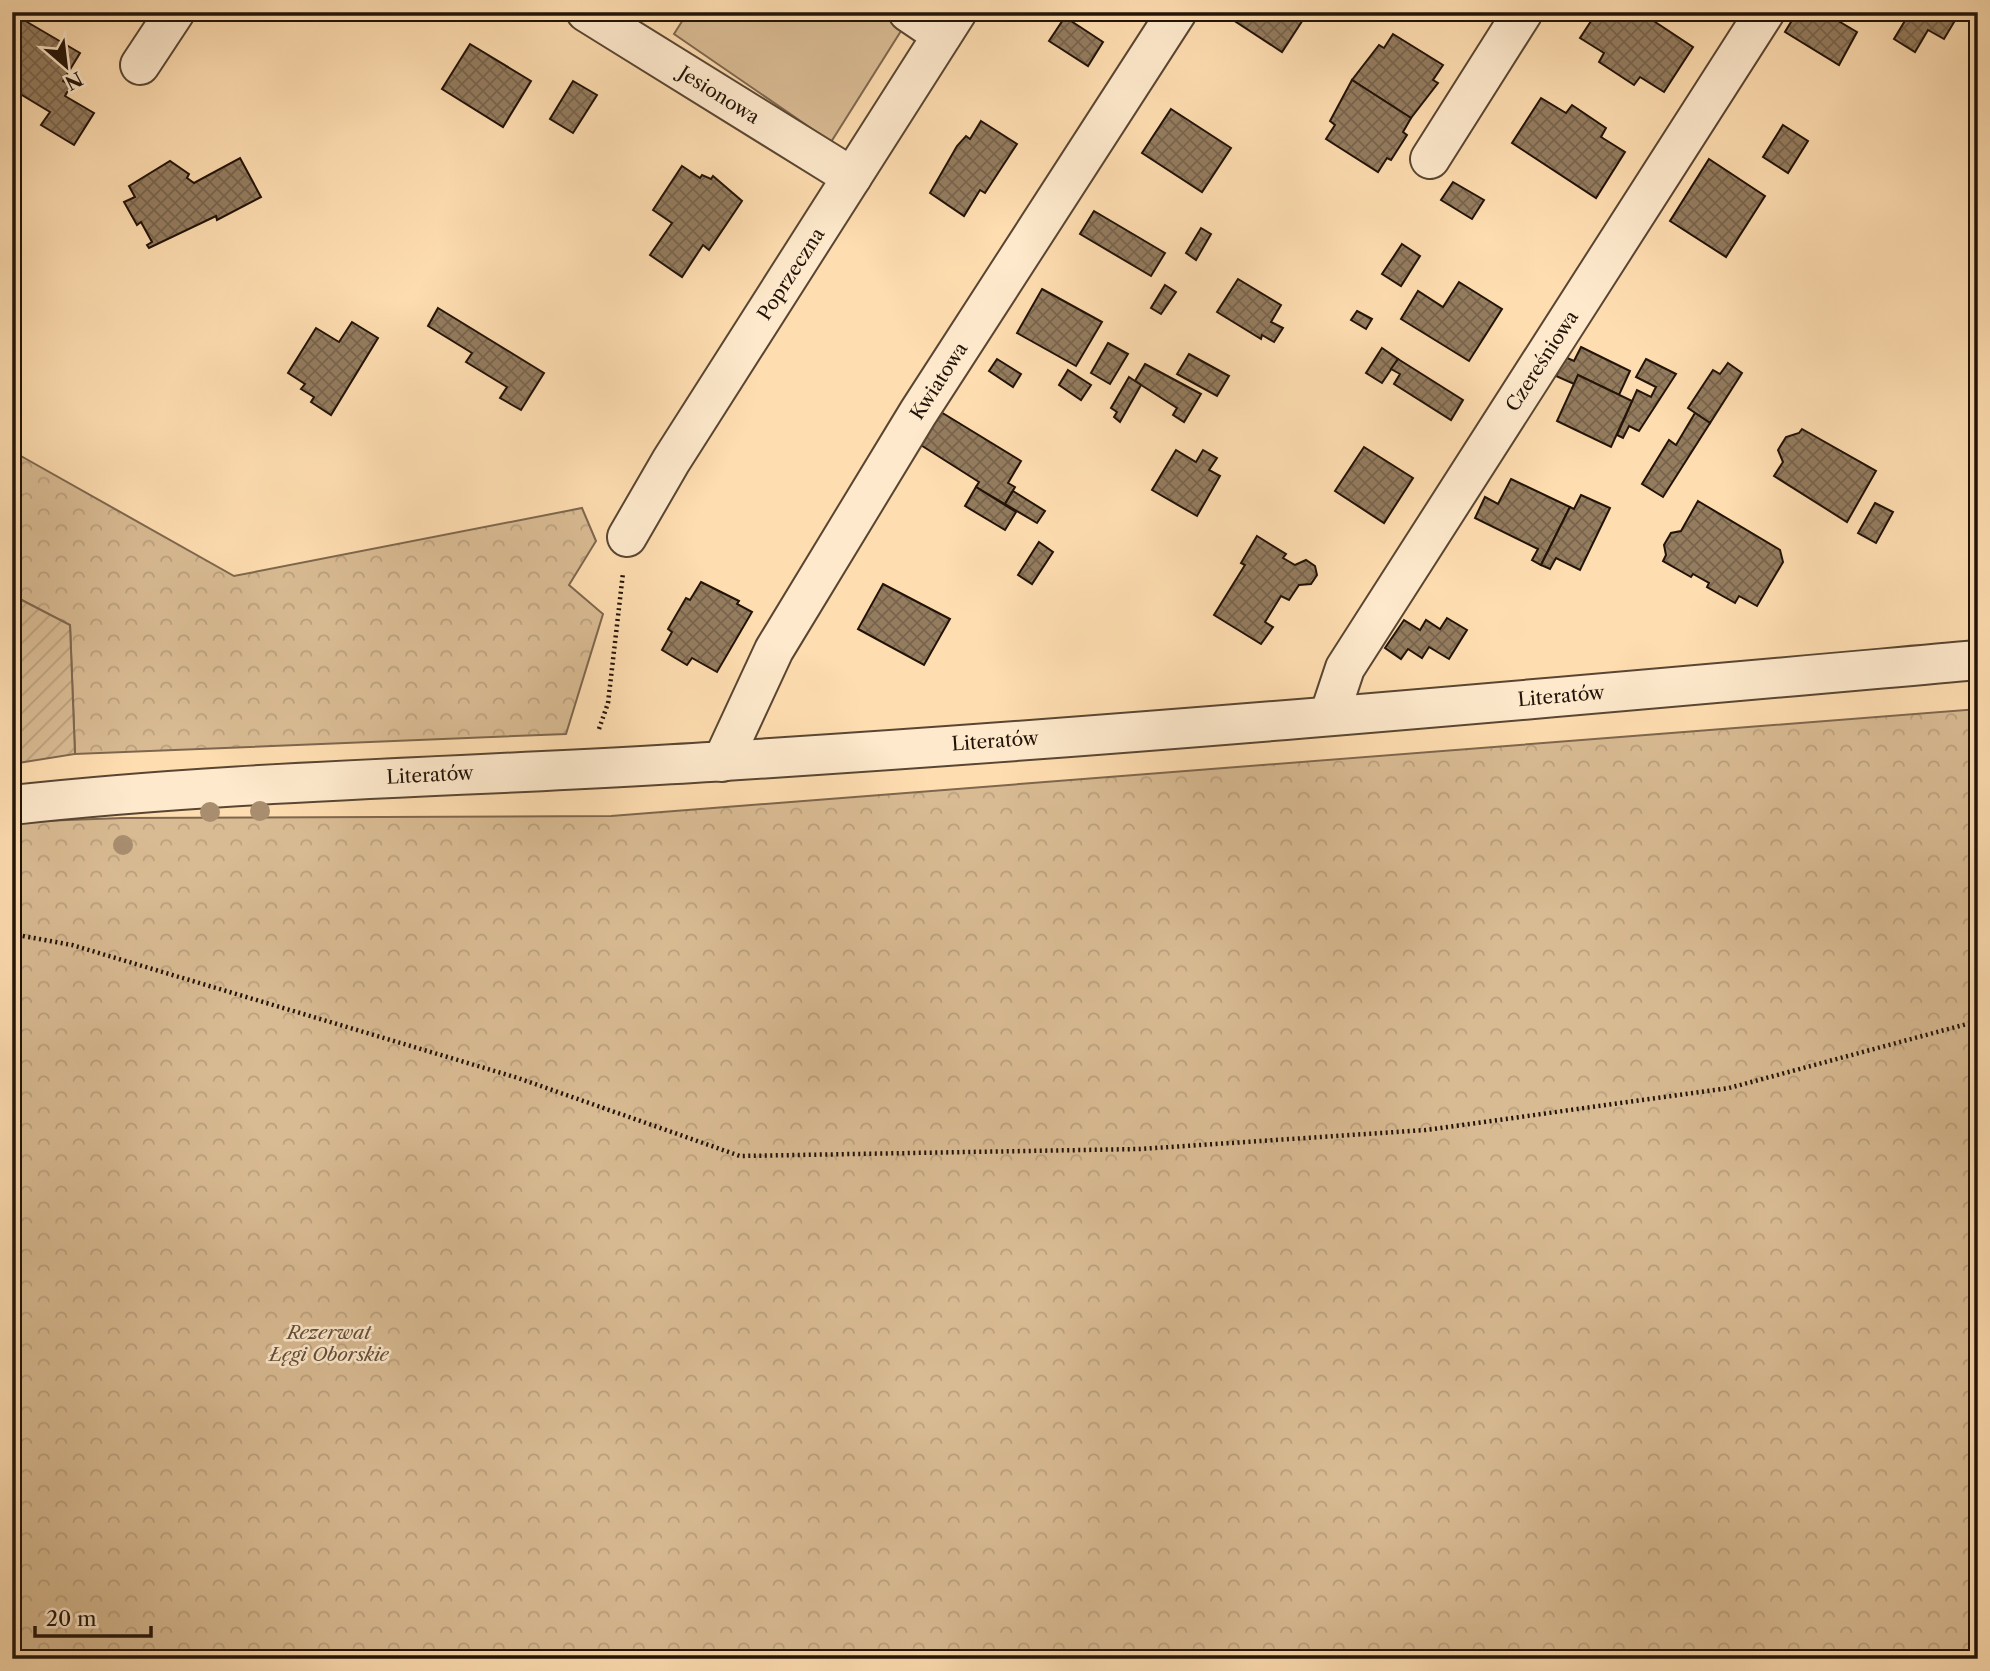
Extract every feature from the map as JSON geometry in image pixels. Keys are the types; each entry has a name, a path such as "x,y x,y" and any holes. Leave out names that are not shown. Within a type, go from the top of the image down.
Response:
{"street":[{"path":"140,65 175,12"},
{"name":"Jesionowa","path":"586,12 852,177"},
{"path":"908,12 949,24"},
{"name":"Kwiatowa","path":"722,762 774,650 910,425 1177,12"},
{"path":"1430,159 1523,12"},
{"name":"Czereśniowa","path":"1329,716 1345,668 1765,12"},
{"name":"Poprzeczna","path":"627,537 671,461 949,24"},
{"name":"Literatów","path":"12,805 96,796 323,780 722,762 1329,716 1978,660"}],"path":[{"path":"593,768 595,739 608,703 627,537"},
{"path":"12,934 72,945 518,1078 740,1156 1140,1149 1426,1130 1729,1088 1978,1021"}],"green space":[{"path":"688,12 890,12 906,23 831,142 674,34"},
{"path":"12,451 234,576 582,508 596,541 569,585 603,614 566,734 75,754 70,625 12,595"},
{"path":"12,595 70,625 75,754 12,764"},
{"name":"Rezerwat Łęgi Oborskie","path":"1978,709 1978,1659 12,1659 12,822 123,818 611,816"}],"building":[{"path":"1234,12 1308,12 1282,52 1230,18"},
{"path":"1597,12 1640,12 1693,47 1664,92 1640,77 1634,85 1599,62 1604,53 1580,38"},
{"path":"1797,12 1823,12 1857,32 1839,65 1785,32"},
{"path":"1895,12 1960,12 1944,39 1928,30 1915,52 1894,39 1906,19"},
{"path":"1065,17 1103,42 1088,66 1049,41"},
{"path":"22,19 80,53 63,81 71,85 65,96 94,113 74,145 41,125 50,112 12,89 12,34"},
{"path":"1393,34 1443,65 1433,80 1438,83 1411,118 1352,80 1379,45 1384,48"},
{"path":"470,44 531,81 503,127 442,89"},
{"path":"1352,80 1411,118 1403,132 1407,135 1391,160 1387,158 1378,172 1326,139 1335,125 1330,121"},
{"path":"573,81 597,95 573,133 550,119"},
{"path":"1541,98 1566,113 1572,105 1606,128 1601,137 1625,152 1596,198 1512,143"},
{"path":"1171,109 1231,148 1202,192 1142,153"},
{"path":"981,121 1017,144 985,193 980,190 964,216 930,193 957,146 966,136 970,139"},
{"path":"1783,125 1808,141 1788,173 1763,157"},
{"path":"240,158 261,197 217,220 216,216 149,248 147,245 152,242 141,222 137,225 124,202 135,197 129,186 170,161 189,174 187,178 194,183"},
{"path":"1709,159 1765,196 1726,257 1670,221"},
{"path":"682,166 700,178 702,175 711,179 713,176 742,201 709,250 703,245 682,277 650,255 672,223 653,210"},
{"path":"1453,182 1484,200 1472,219 1441,200"},
{"path":"1094,211 1165,253 1151,276 1080,234"},
{"path":"1201,228 1211,234 1196,260 1186,253"},
{"path":"1402,244 1420,256 1401,286 1382,274"},
{"path":"1238,279 1281,305 1271,322 1283,328 1274,342 1262,335 1261,339 1217,312"},
{"path":"1459,282 1502,309 1469,361 1401,319 1418,291 1443,307"},
{"path":"1165,285 1176,292 1161,314 1151,308"},
{"path":"1042,289 1102,322 1076,366 1017,333"},
{"path":"438,308 544,373 521,410 500,398 507,387 466,362 472,353 428,326"},
{"path":"1357,311 1372,319 1366,329 1351,320"},
{"path":"352,322 378,338 331,415 311,402 314,397 301,389 305,384 288,373 316,328 339,342"},
{"path":"1108,343 1128,354 1110,384 1091,373"},
{"path":"1581,347 1630,371 1619,395 1578,375 1574,384 1556,376 1565,357 1574,361"},
{"path":"1382,348 1398,359 1382,383 1366,373"},
{"path":"1189,354 1229,376 1217,396 1177,374"},
{"path":"997,359 1021,374 1013,387 989,371"},
{"path":"1398,359 1463,400 1451,420 1394,384 1400,374 1391,369"},
{"path":"1646,359 1676,374 1639,431 1629,426 1623,438 1617,435 1637,390 1651,397 1656,387 1636,377"},
{"path":"1728,363 1742,373 1710,423 1688,408 1713,370 1720,374"},
{"path":"1145,364 1201,394 1184,422 1173,415 1177,408 1135,381"},
{"path":"1068,370 1091,385 1081,400 1059,385"},
{"path":"1578,375 1632,401 1611,447 1557,421"},
{"path":"1129,377 1141,385 1120,422 1114,417 1117,412 1111,408"},
{"path":"936,409 1021,461 1008,483 1015,487 1005,504 976,487 979,482 916,442"},
{"path":"1695,413 1710,423 1663,497 1642,484 1669,440 1676,445"},
{"path":"1802,429 1876,471 1847,522 1774,476 1783,462 1778,450 1786,437 1799,433"},
{"path":"1364,447 1413,478 1384,523 1335,491"},
{"path":"1176,450 1196,462 1203,450 1217,458 1209,470 1220,476 1197,516 1152,490"},
{"path":"1511,479 1570,507 1541,565 1532,560 1538,549 1475,518 1485,497 1498,504"},
{"path":"976,487 1016,512 1005,530 965,506"},
{"path":"1013,491 1045,511 1037,523 1005,504"},
{"path":"1581,495 1610,508 1580,570 1556,558 1550,569 1541,565 1570,507 1574,509"},
{"path":"1698,501 1780,550 1783,562 1757,606 1739,596 1735,603 1707,587 1709,583 1693,574 1691,577 1663,561 1666,555 1664,545 1671,533 1681,531"},
{"path":"1875,503 1893,512 1876,543 1858,533"},
{"path":"1257,536 1286,554 1283,558 1295,565 1306,560 1315,566 1317,575 1311,584 1299,585 1289,600 1281,596 1265,622 1273,627 1261,644 1214,615 1245,565 1241,563"},
{"path":"1039,542 1053,552 1032,584 1018,575"},
{"path":"701,582 739,601 737,604 752,612 717,672 692,658 687,665 662,650 672,632 668,629 686,598 690,600"},
{"path":"883,584 950,619 924,665 858,629"},
{"path":"1447,618 1467,630 1449,659 1429,647 1422,658 1408,649 1401,659 1385,648 1404,620 1420,630 1426,620 1440,629"}]}
